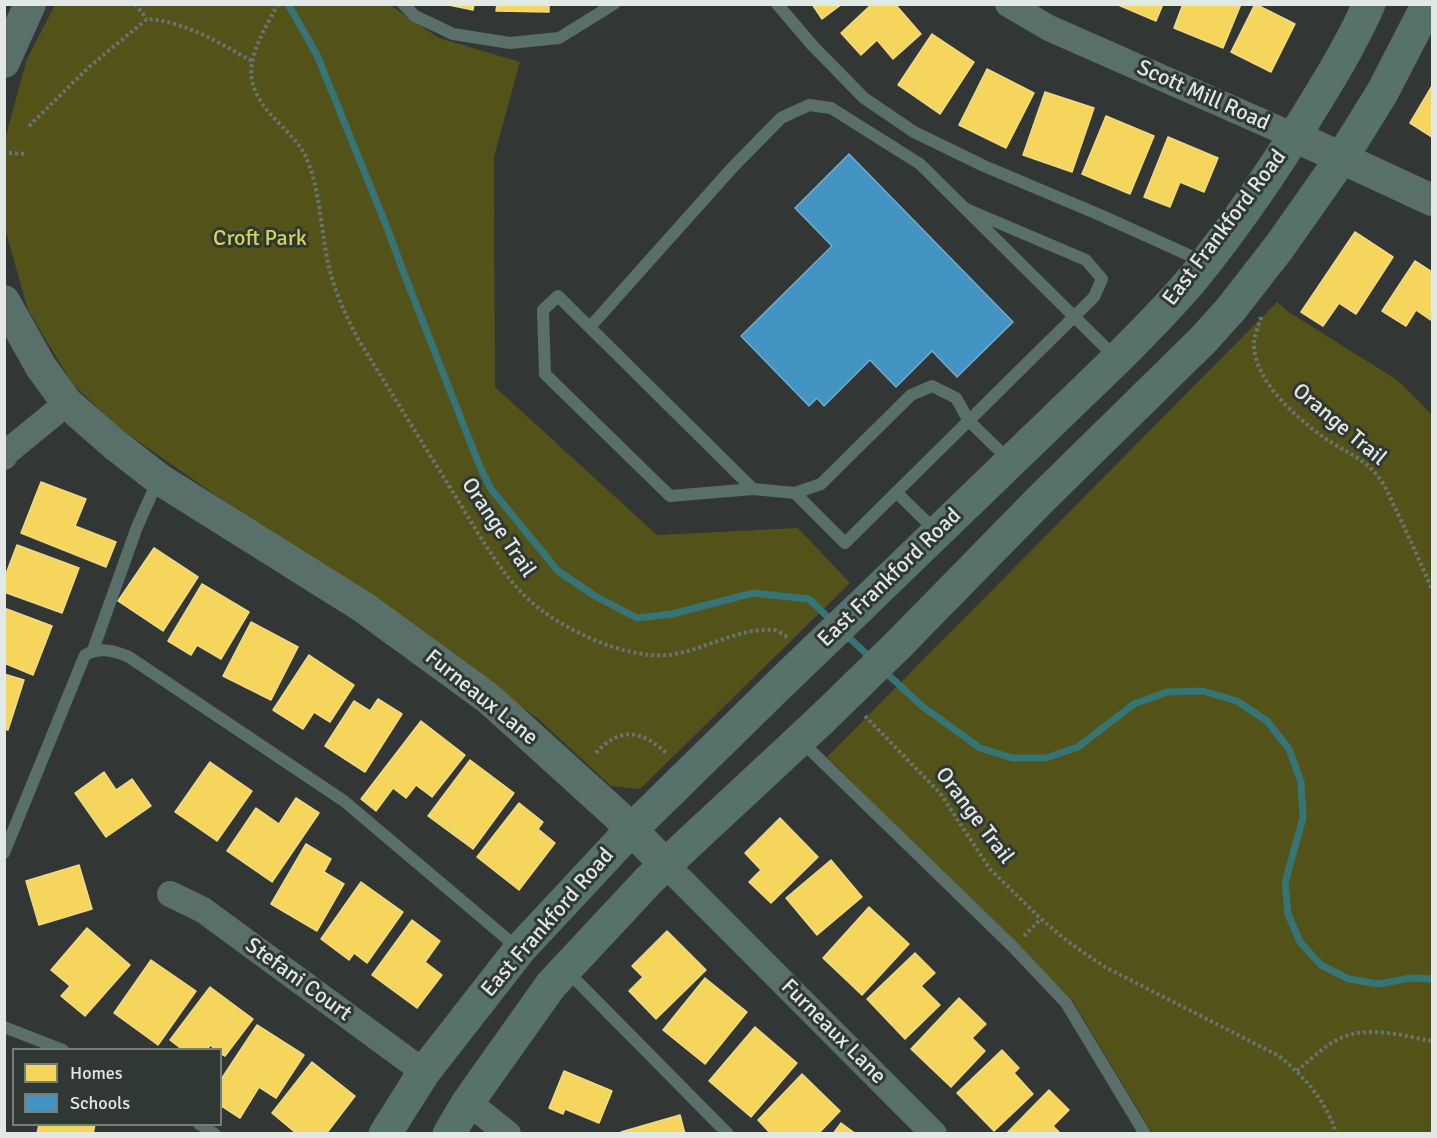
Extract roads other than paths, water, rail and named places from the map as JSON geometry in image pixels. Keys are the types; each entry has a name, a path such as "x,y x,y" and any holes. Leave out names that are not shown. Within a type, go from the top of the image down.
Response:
{"main road":[{"name":"East Frankford Road","path":"385,1134 424,1072 520,949 631,830 1158,317 1204,263 1241,214 1294,136 1361,24 1369,4"},
{"name":"East Frankford Road","path":"449,1134 468,1102 551,985 565,969 665,864 811,730 898,645 1204,339 1231,309 1280,246 1341,159 1428,16"},
{"path":"1069,472 1101,423 1118,391 1123,371 1117,359"}],"street":[{"path":"4,62 30,4"},
{"name":"Scott Mill Road","path":"1008,4 1049,28 1294,136 1432,200"},
{"name":"Furneaux Lane","path":"4,301 41,367 67,403 114,444 159,478 363,607 488,698 560,762 631,830 934,1134"},
{"path":"4,457 7,452 67,403"},
{"name":"Stefani Court","path":"170,894 203,910 424,1072"},
{"path":"468,1102 508,1134"}],"lane":[{"path":"403,4 415,16 453,34 510,43 559,38 614,4"},
{"path":"777,4 813,46 864,98 914,132 984,166 1100,215 1204,263"},
{"path":"590,327 732,168 781,118 809,105 831,108 920,164 1117,359"},
{"path":"795,493 845,543 1094,297 1102,279 1086,260 966,209"},
{"path":"753,489 558,296 543,310 545,374 669,496 753,489 795,493 821,484 911,395 932,386 956,398 969,420 1010,462"},
{"path":"93,650 136,528 159,478"},
{"path":"896,492 937,532"},
{"path":"4,853 85,655 93,650 117,652 129,657 344,801 520,949"},
{"path":"811,730 1066,1003 1145,1134"},
{"path":"565,969 728,1134"},
{"path":"4,1027 58,1048"},
{"path":"201,1126 215,1134"}],"waterway":[{"path":"288,4 317,55 480,467 491,489 558,571 595,596 637,618 672,614 753,593 809,599 832,621"},
{"path":"844,633 871,658"},
{"path":"883,670 922,706 980,748 1012,758 1046,758 1078,747 1134,704 1167,692 1203,691 1237,701 1267,721 1289,749 1301,782 1303,818 1285,883 1288,914 1300,942 1321,965 1349,979 1379,984 1410,978 1432,979"}],"park label":[{"name":"Croft Park","path":"260,239"}]}
